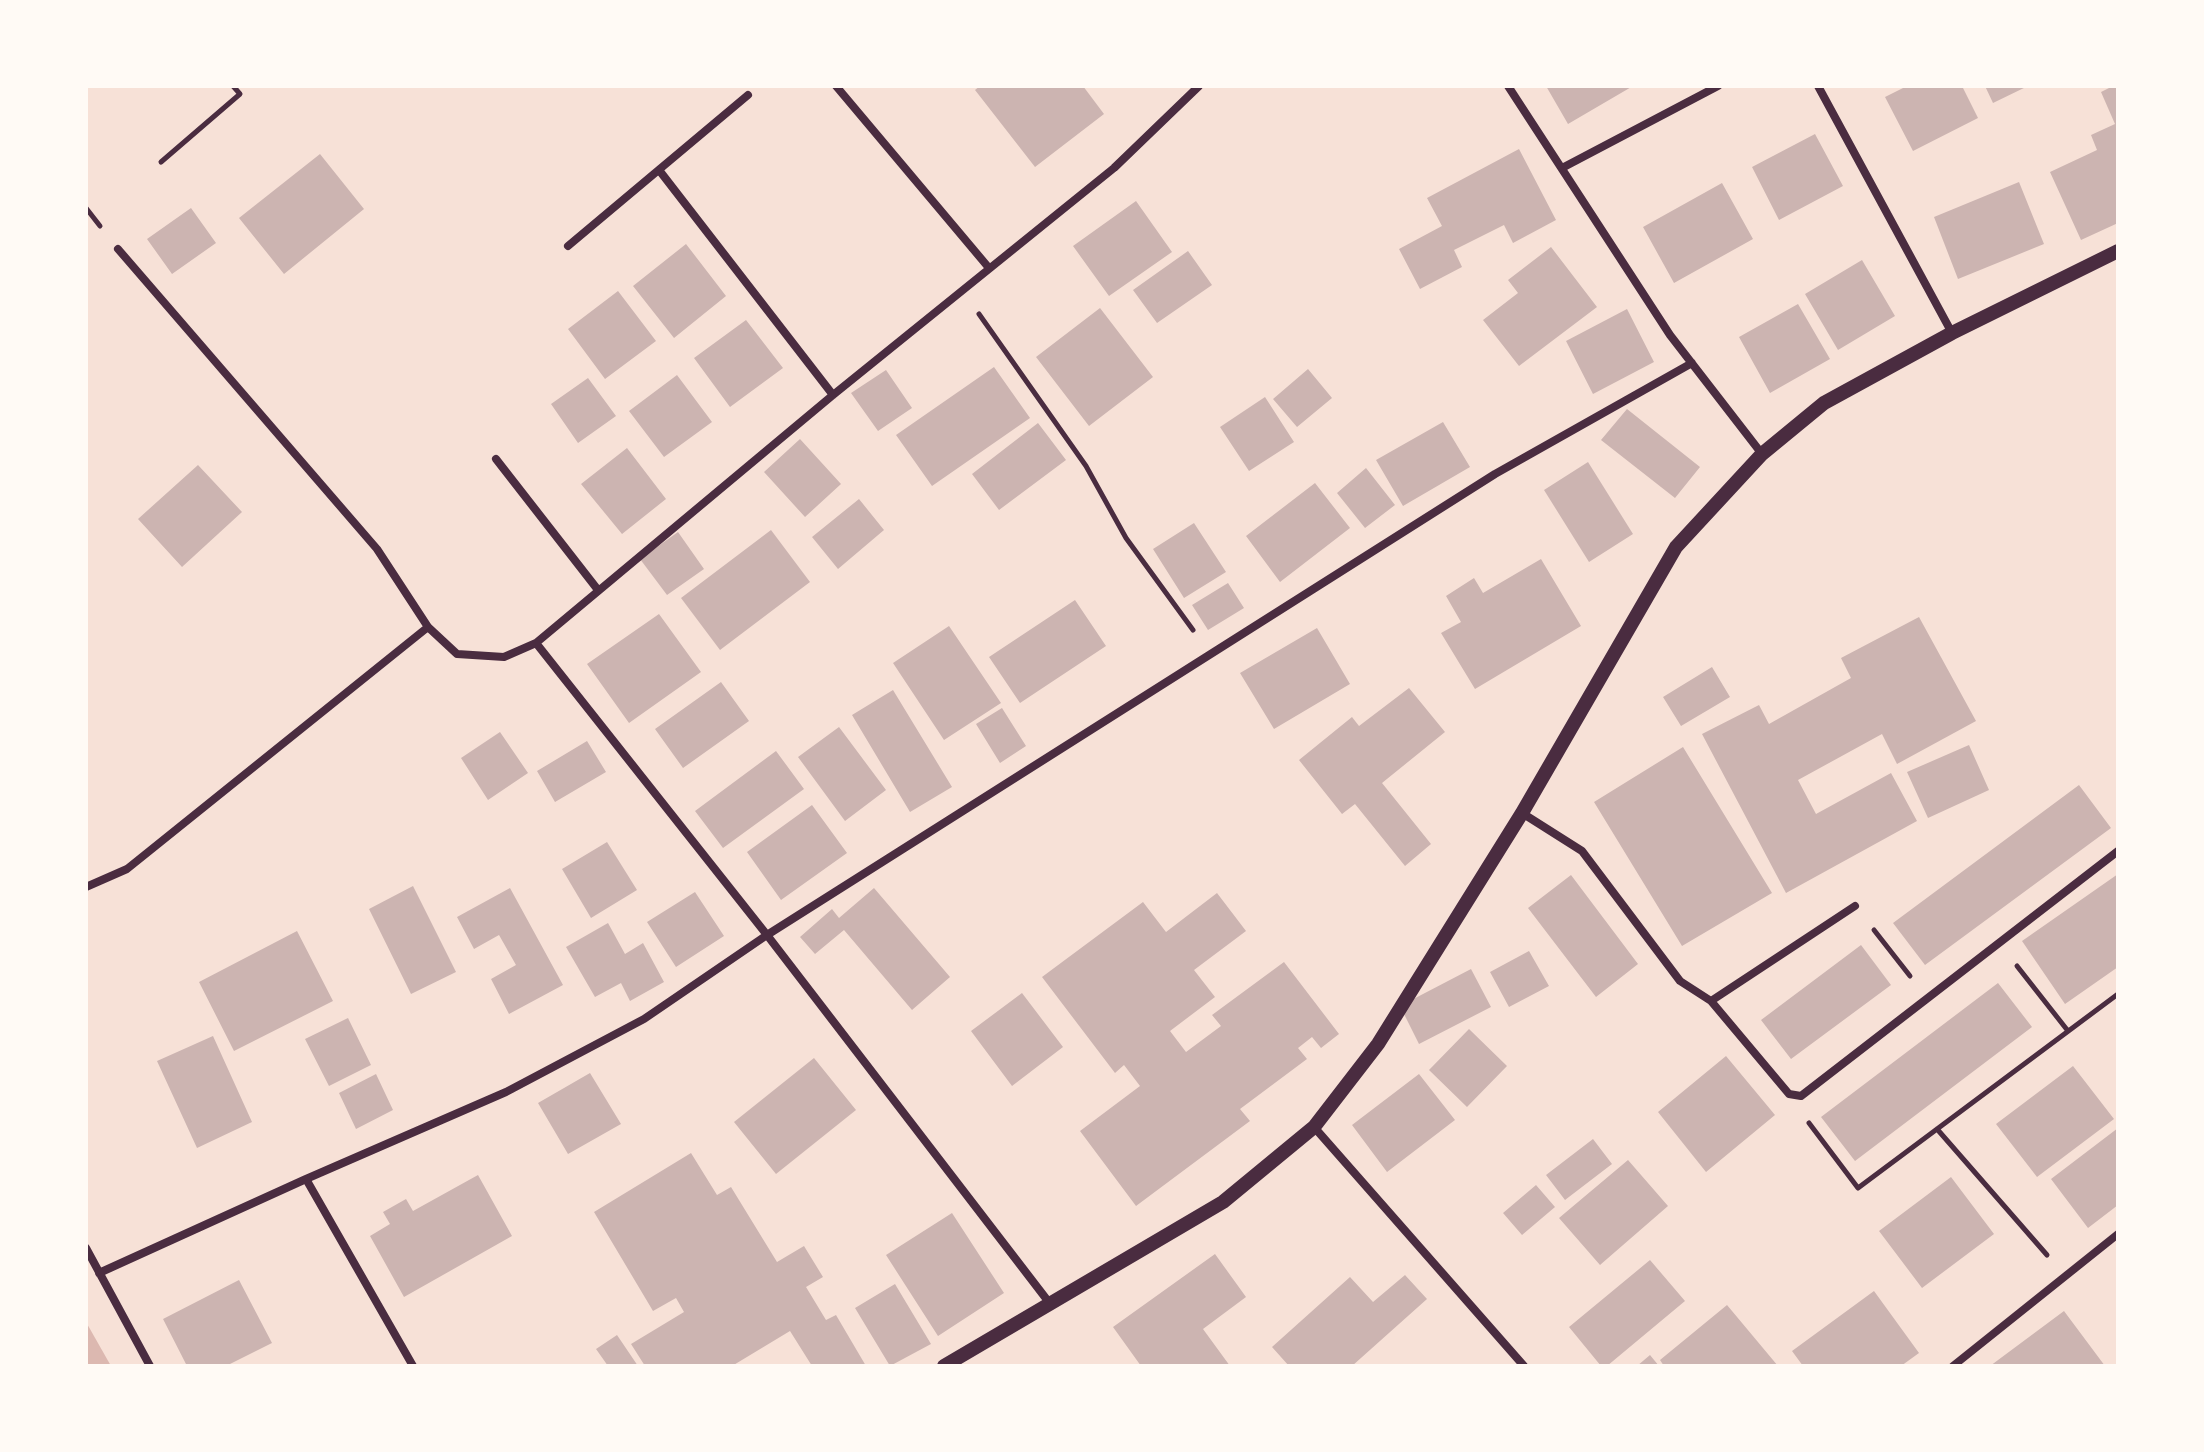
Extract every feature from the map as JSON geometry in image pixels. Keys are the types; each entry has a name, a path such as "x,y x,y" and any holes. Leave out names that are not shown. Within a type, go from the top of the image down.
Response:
{"street":[{"path":"836,86 989,268"},
{"path":"118,249 377,549 428,627 457,654 504,657 536,643 833,395 1114,168 1199,86"},
{"path":"1508,86 1670,335 1762,454"},
{"path":"1562,168 1718,86"},
{"path":"1818,86 1952,333"},
{"path":"568,246 748,95"},
{"path":"659,170 833,395"},
{"path":"944,1366 1223,1202 1314,1127 1378,1044 1522,813 1676,547 1762,454 1824,403 1952,333 2118,251"},
{"path":"99,1273 506,1092 644,1019 767,935 1495,474 1692,363"},
{"path":"496,459 598,590"},
{"path":"86,887 127,869 428,627"},
{"path":"536,643 767,935 1051,1305"},
{"path":"1522,813 1582,851 1680,981 1711,1001 1789,1094 1801,1096 2118,851"},
{"path":"1711,1001 1855,906"},
{"path":"1314,1127 1524,1366"},
{"path":"306,1179 413,1366"},
{"path":"1953,1366 2117,1238"},
{"path":"86,1248 150,1366"}],"path":[{"path":"161,162 240,94 233,86"},
{"path":"963,290 1086,466 1126,538 1211,655"},
{"path":"1855,906 1928,998"},
{"path":"1999,943 2068,1031"},
{"path":"1801,1096 1802,1114 1858,1188 2118,994"},
{"path":"1937,1129 2066,1276"}],"shaded area":[{"path":"86,1322 111,1366 86,1366"}],"building":[{"path":"980,86 1083,86 1104,114 1035,167 975,90"},
{"path":"1546,86 1633,86 1568,124"},
{"path":"1907,86 1962,86 1978,118 1913,151 1885,97"},
{"path":"1985,86 2028,86 1993,103"},
{"path":"2118,86 2118,223 2081,240 2050,172 2097,150 2091,135 2115,124 2101,92"},
{"path":"1815,134 1843,186 1779,220 1752,167"},
{"path":"1519,149 1556,220 1513,243 1504,225 1454,250 1462,267 1420,289 1399,249 1442,226 1427,198"},
{"path":"320,154 364,209 284,274 239,218"},
{"path":"2019,182 2044,244 1958,279 1934,217"},
{"path":"1722,183 1753,239 1674,283 1643,227"},
{"path":"1136,201 1172,252 1109,296 1073,246"},
{"path":"191,208 216,243 172,274 147,239"},
{"path":"686,244 726,296 674,338 633,286"},
{"path":"1551,247 1597,307 1519,366 1483,320 1518,293 1508,280"},
{"path":"1188,251 1212,285 1157,323 1133,290"},
{"path":"1862,260 1895,316 1838,350 1805,294"},
{"path":"618,291 656,341 605,379 568,329"},
{"path":"1798,304 1830,359 1770,393 1739,337"},
{"path":"1100,308 1153,377 1089,426 1036,357"},
{"path":"1627,309 1654,362 1593,394 1566,341"},
{"path":"746,320 783,368 730,407 694,358"},
{"path":"994,367 1030,418 932,486 896,435"},
{"path":"1308,369 1332,398 1297,427 1273,399"},
{"path":"886,370 912,408 878,431 851,393"},
{"path":"677,375 712,422 664,457 629,411"},
{"path":"588,378 616,416 578,443 551,404"},
{"path":"1265,397 1294,442 1249,471 1220,427"},
{"path":"1627,409 1700,467 1675,498 1601,440"},
{"path":"1443,422 1470,467 1403,506 1376,460"},
{"path":"1038,423 1066,460 999,510 972,474"},
{"path":"800,439 841,484 805,517 764,472"},
{"path":"627,448 666,499 622,534 581,484"},
{"path":"1588,462 1633,534 1589,562 1544,490"},
{"path":"198,465 242,512 182,567 138,519"},
{"path":"1366,468 1395,505 1365,528 1337,493"},
{"path":"1315,483 1350,528 1280,582 1246,536"},
{"path":"859,499 884,530 838,569 812,537"},
{"path":"1194,523 1226,572 1184,598 1153,549"},
{"path":"771,530 810,582 720,650 681,598"},
{"path":"678,532 704,569 667,595 640,559"},
{"path":"1541,559 1581,626 1475,689 1441,633 1461,622 1446,596 1474,578 1483,593"},
{"path":"1228,583 1244,608 1208,630 1192,605"},
{"path":"1075,600 1106,646 1020,703 989,657"},
{"path":"659,614 701,672 629,723 587,664"},
{"path":"1919,617 1976,721 1897,764 1882,734 1798,780 1816,814 1891,773 1917,821 1786,893 1702,734 1759,705 1769,724 1851,678 1841,658"},
{"path":"949,626 1001,703 944,740 893,663"},
{"path":"1317,628 1350,684 1274,729 1240,673"},
{"path":"1712,667 1730,697 1681,726 1663,697"},
{"path":"721,682 749,721 683,768 655,729"},
{"path":"1409,688 1445,732 1382,783 1431,844 1405,866 1355,804 1342,814 1299,760 1352,717 1359,726"},
{"path":"893,690 952,787 910,812 852,715"},
{"path":"1002,708 1026,746 1000,763 976,724"},
{"path":"839,727 886,790 845,821 798,757"},
{"path":"500,732 528,773 488,800 461,758"},
{"path":"587,741 606,772 555,802 537,771"},
{"path":"1969,745 1989,790 1928,818 1907,772"},
{"path":"1683,747 1772,893 1682,946 1594,802"},
{"path":"776,751 804,789 723,848 695,811"},
{"path":"2079,785 2111,828 1925,965 1893,923"},
{"path":"812,805 847,853 781,900 747,852"},
{"path":"607,842 637,890 591,918 562,869"},
{"path":"2118,874 2118,967 2065,1004 2022,941"},
{"path":"1571,875 1638,964 1596,997 1528,908"},
{"path":"413,886 456,972 411,994 369,909"},
{"path":"510,888 563,985 509,1014 491,979 516,965 499,935 474,949 457,917"},
{"path":"874,888 950,977 912,1010 844,930 815,954 800,937 832,909 839,918"},
{"path":"695,892 724,936 676,967 647,922"},
{"path":"1217,893 1246,931 1194,970 1215,997 1170,1031 1186,1052 1221,1026 1212,1015 1284,962 1339,1034 1321,1048 1312,1037 1298,1048 1307,1059 1240,1109 1250,1121 1136,1206 1080,1131 1140,1086 1124,1065 1115,1073 1042,977 1143,902 1166,932"},
{"path":"608,923 625,954 643,943 664,982 630,1001 621,983 595,997 566,947"},
{"path":"297,931 333,1001 234,1051 199,982"},
{"path":"1861,945 1891,985 1791,1059 1761,1020"},
{"path":"1529,951 1549,986 1509,1007 1490,972"},
{"path":"1471,969 1491,1007 1419,1044 1400,1006"},
{"path":"1998,983 2032,1027 1855,1161 1821,1117"},
{"path":"1022,993 1063,1047 1012,1086 971,1031"},
{"path":"348,1018 371,1065 329,1086 305,1039"},
{"path":"1469,1029 1507,1066 1467,1107 1429,1070"},
{"path":"213,1036 252,1122 197,1148 157,1061"},
{"path":"1726,1056 1775,1115 1706,1172 1658,1112"},
{"path":"814,1058 856,1110 776,1174 734,1122"},
{"path":"2073,1066 2114,1119 2037,1177 1996,1124"},
{"path":"590,1073 621,1124 568,1154 538,1103"},
{"path":"376,1074 393,1110 356,1129 339,1093"},
{"path":"1419,1074 1455,1120 1387,1172 1352,1125"},
{"path":"2118,1128 2118,1205 2088,1228 2051,1179"},
{"path":"1593,1139 1612,1164 1565,1200 1546,1175"},
{"path":"691,1153 717,1195 731,1187 777,1262 804,1246 823,1277 806,1287 826,1320 836,1315 866,1366 812,1366 790,1331 732,1366 645,1366 631,1344 684,1312 676,1298 653,1311 594,1212"},
{"path":"1628,1160 1668,1206 1600,1265 1559,1218"},
{"path":"478,1175 512,1236 404,1297 370,1236 390,1224 383,1212 406,1199 413,1211"},
{"path":"1951,1177 1994,1234 1922,1288 1879,1231"},
{"path":"1536,1185 1555,1207 1522,1235 1503,1213"},
{"path":"952,1213 1004,1293 938,1336 886,1255"},
{"path":"1215,1254 1246,1297 1203,1329 1230,1366 1141,1366 1113,1327"},
{"path":"1650,1260 1685,1301 1607,1366 1601,1366 1569,1327"},
{"path":"1405,1275 1427,1299 1352,1366 1289,1366 1272,1347 1350,1277 1373,1302"},
{"path":"239,1280 272,1343 226,1366 187,1366 163,1319"},
{"path":"895,1284 931,1344 890,1366 855,1308"},
{"path":"1874,1291 1919,1353 1901,1366 1803,1366 1792,1351"},
{"path":"1727,1305 1778,1366 1664,1366 1660,1360"},
{"path":"2064,1311 2105,1366 1990,1366"},
{"path":"617,1335 638,1366 608,1366 596,1349"},
{"path":"1650,1355 1659,1366 1637,1366"}]}
